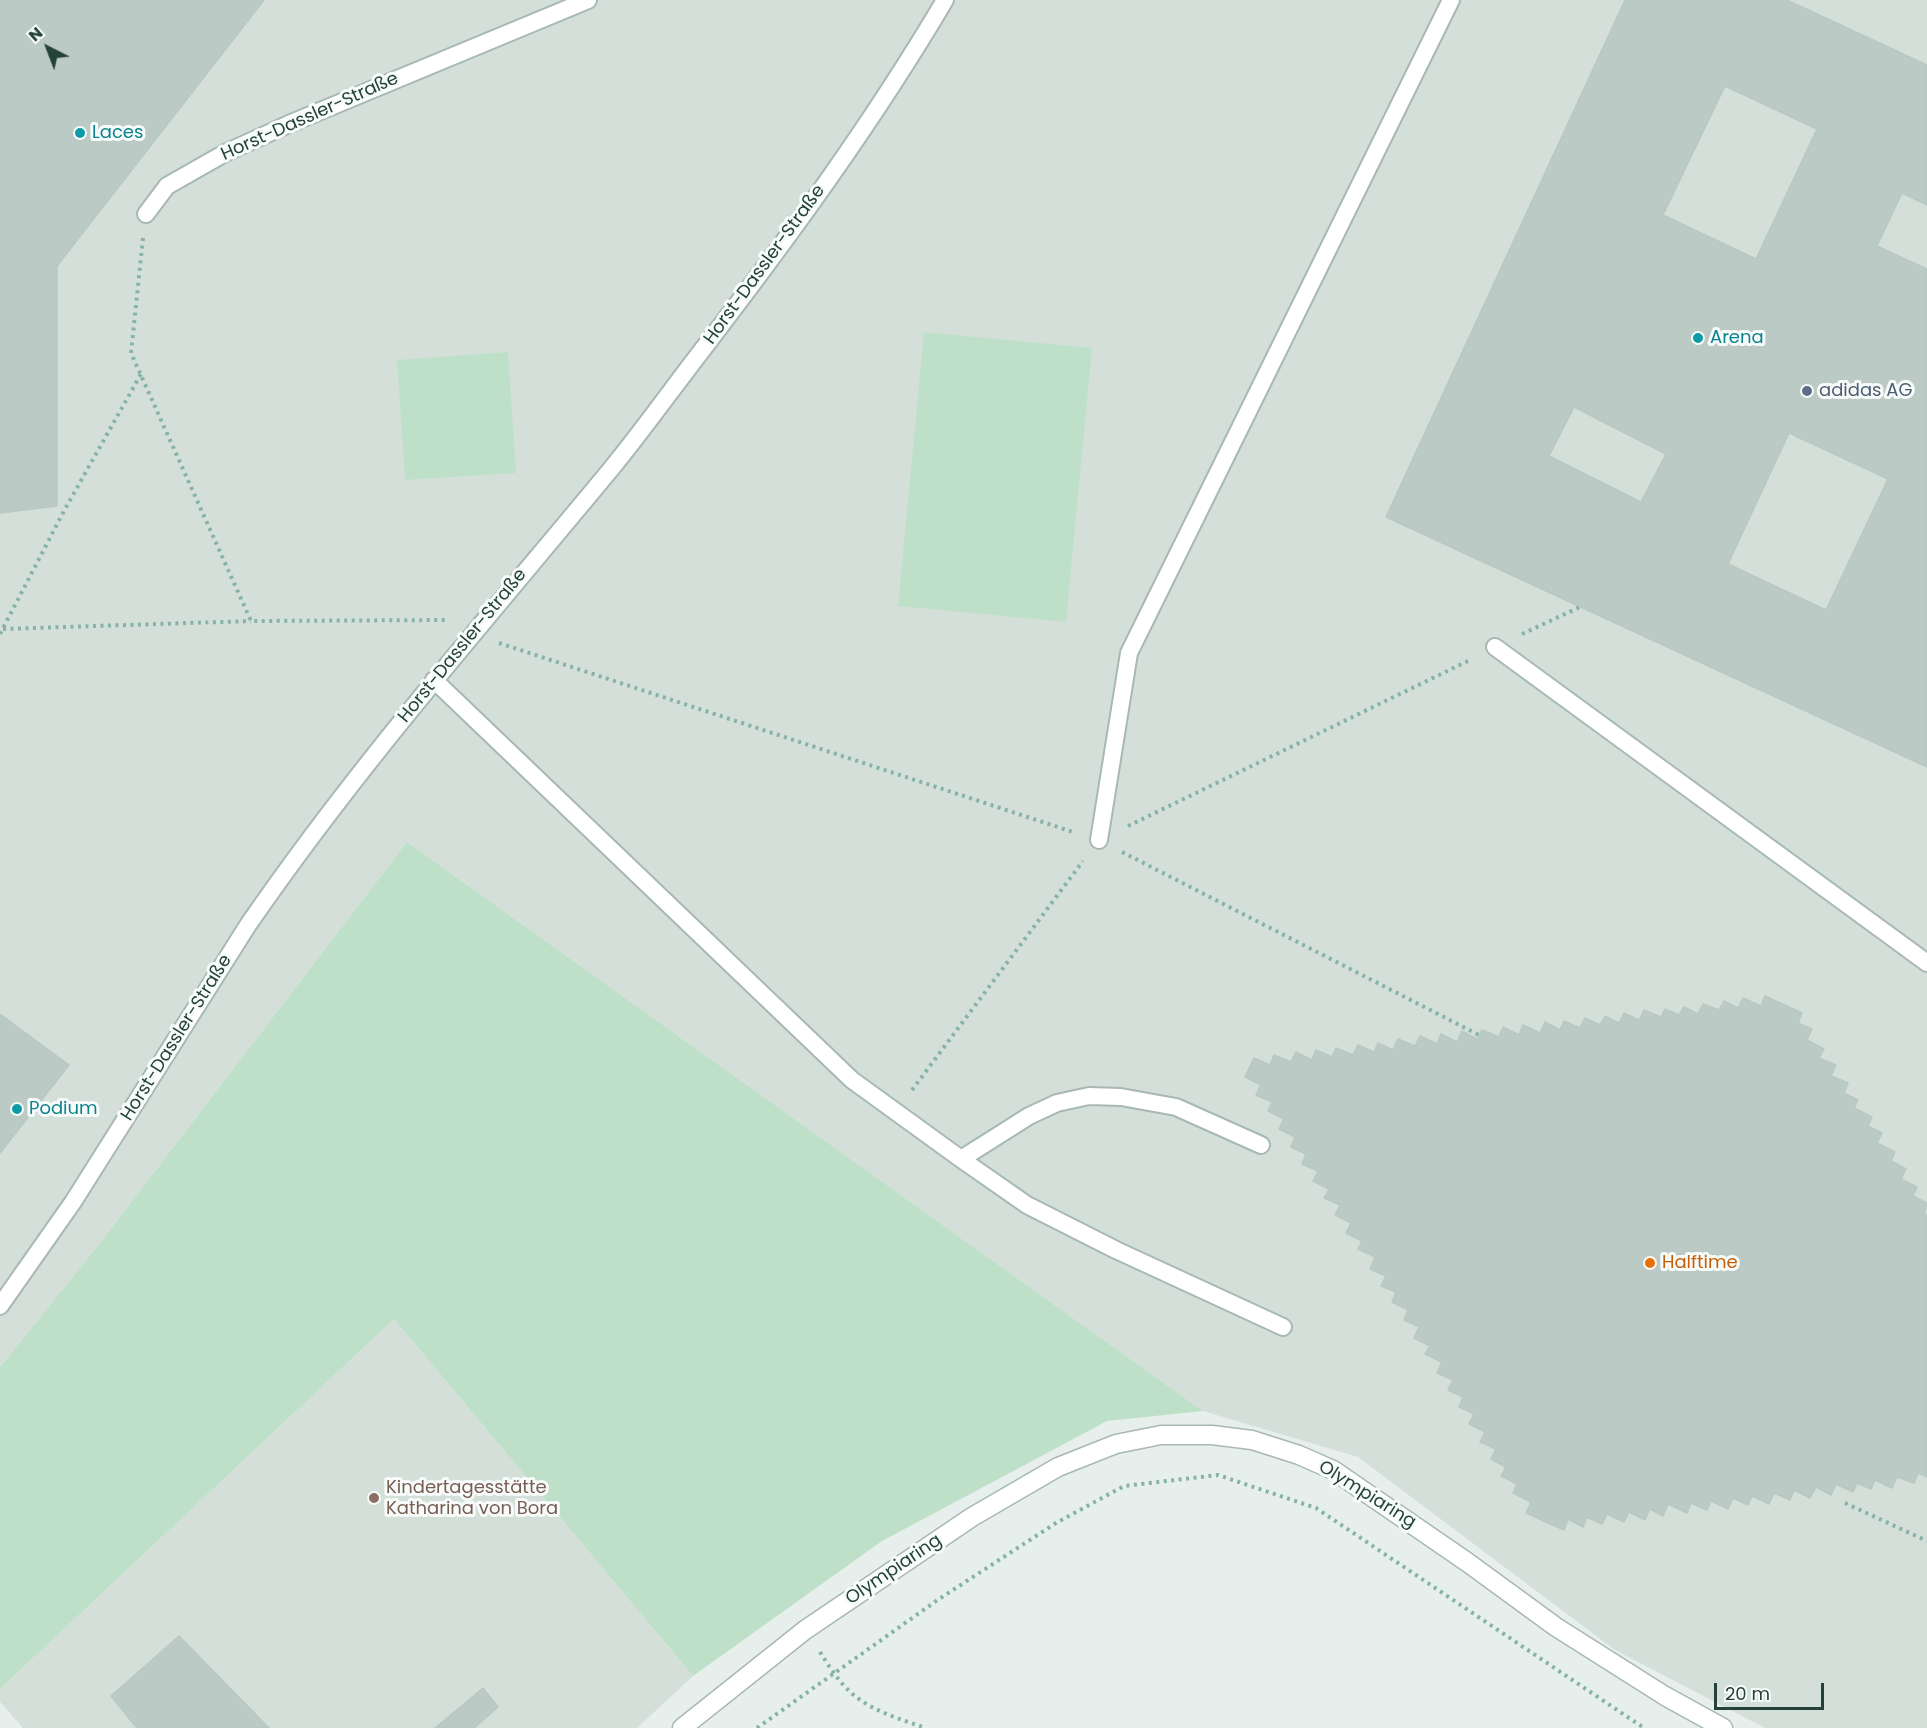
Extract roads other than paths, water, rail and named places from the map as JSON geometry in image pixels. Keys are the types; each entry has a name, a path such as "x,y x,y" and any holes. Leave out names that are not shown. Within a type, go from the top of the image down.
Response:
{"street":[{"name":"Olympiaring","path":"682,1728 805,1630 972,1518 1058,1467 1116,1444 1161,1435 1212,1435 1252,1440 1299,1455 1333,1470 1431,1536 1574,1639 1665,1696 1723,1728"}],"lane":[{"name":"Horst-Dassler-Straße","path":"146,214 167,186 225,153 289,124 588,0"},
{"name":"Horst-Dassler-Straße","path":"0,1306 73,1202 275,886 434,680 613,467 778,250 854,142 945,0"},
{"path":"1099,840 1130,653 1451,0"},
{"path":"1495,647 1927,963"},
{"path":"434,680 852,1080 1027,1205 1077,1232 1283,1327"},
{"path":"961,1159 1029,1116 1057,1103 1089,1096 1121,1097 1176,1107 1261,1145"}],"place":[{"name":"Laces","path":"80,133"},
{"name":"Arena","path":"1698,338"},
{"name":"adidas AG","path":"1807,391"},
{"name":"Podium","path":"17,1109"},
{"name":"Halftime","path":"1650,1263"},
{"name":"Kindertagesstätte Katharina von Bora","path":"374,1498"}]}
